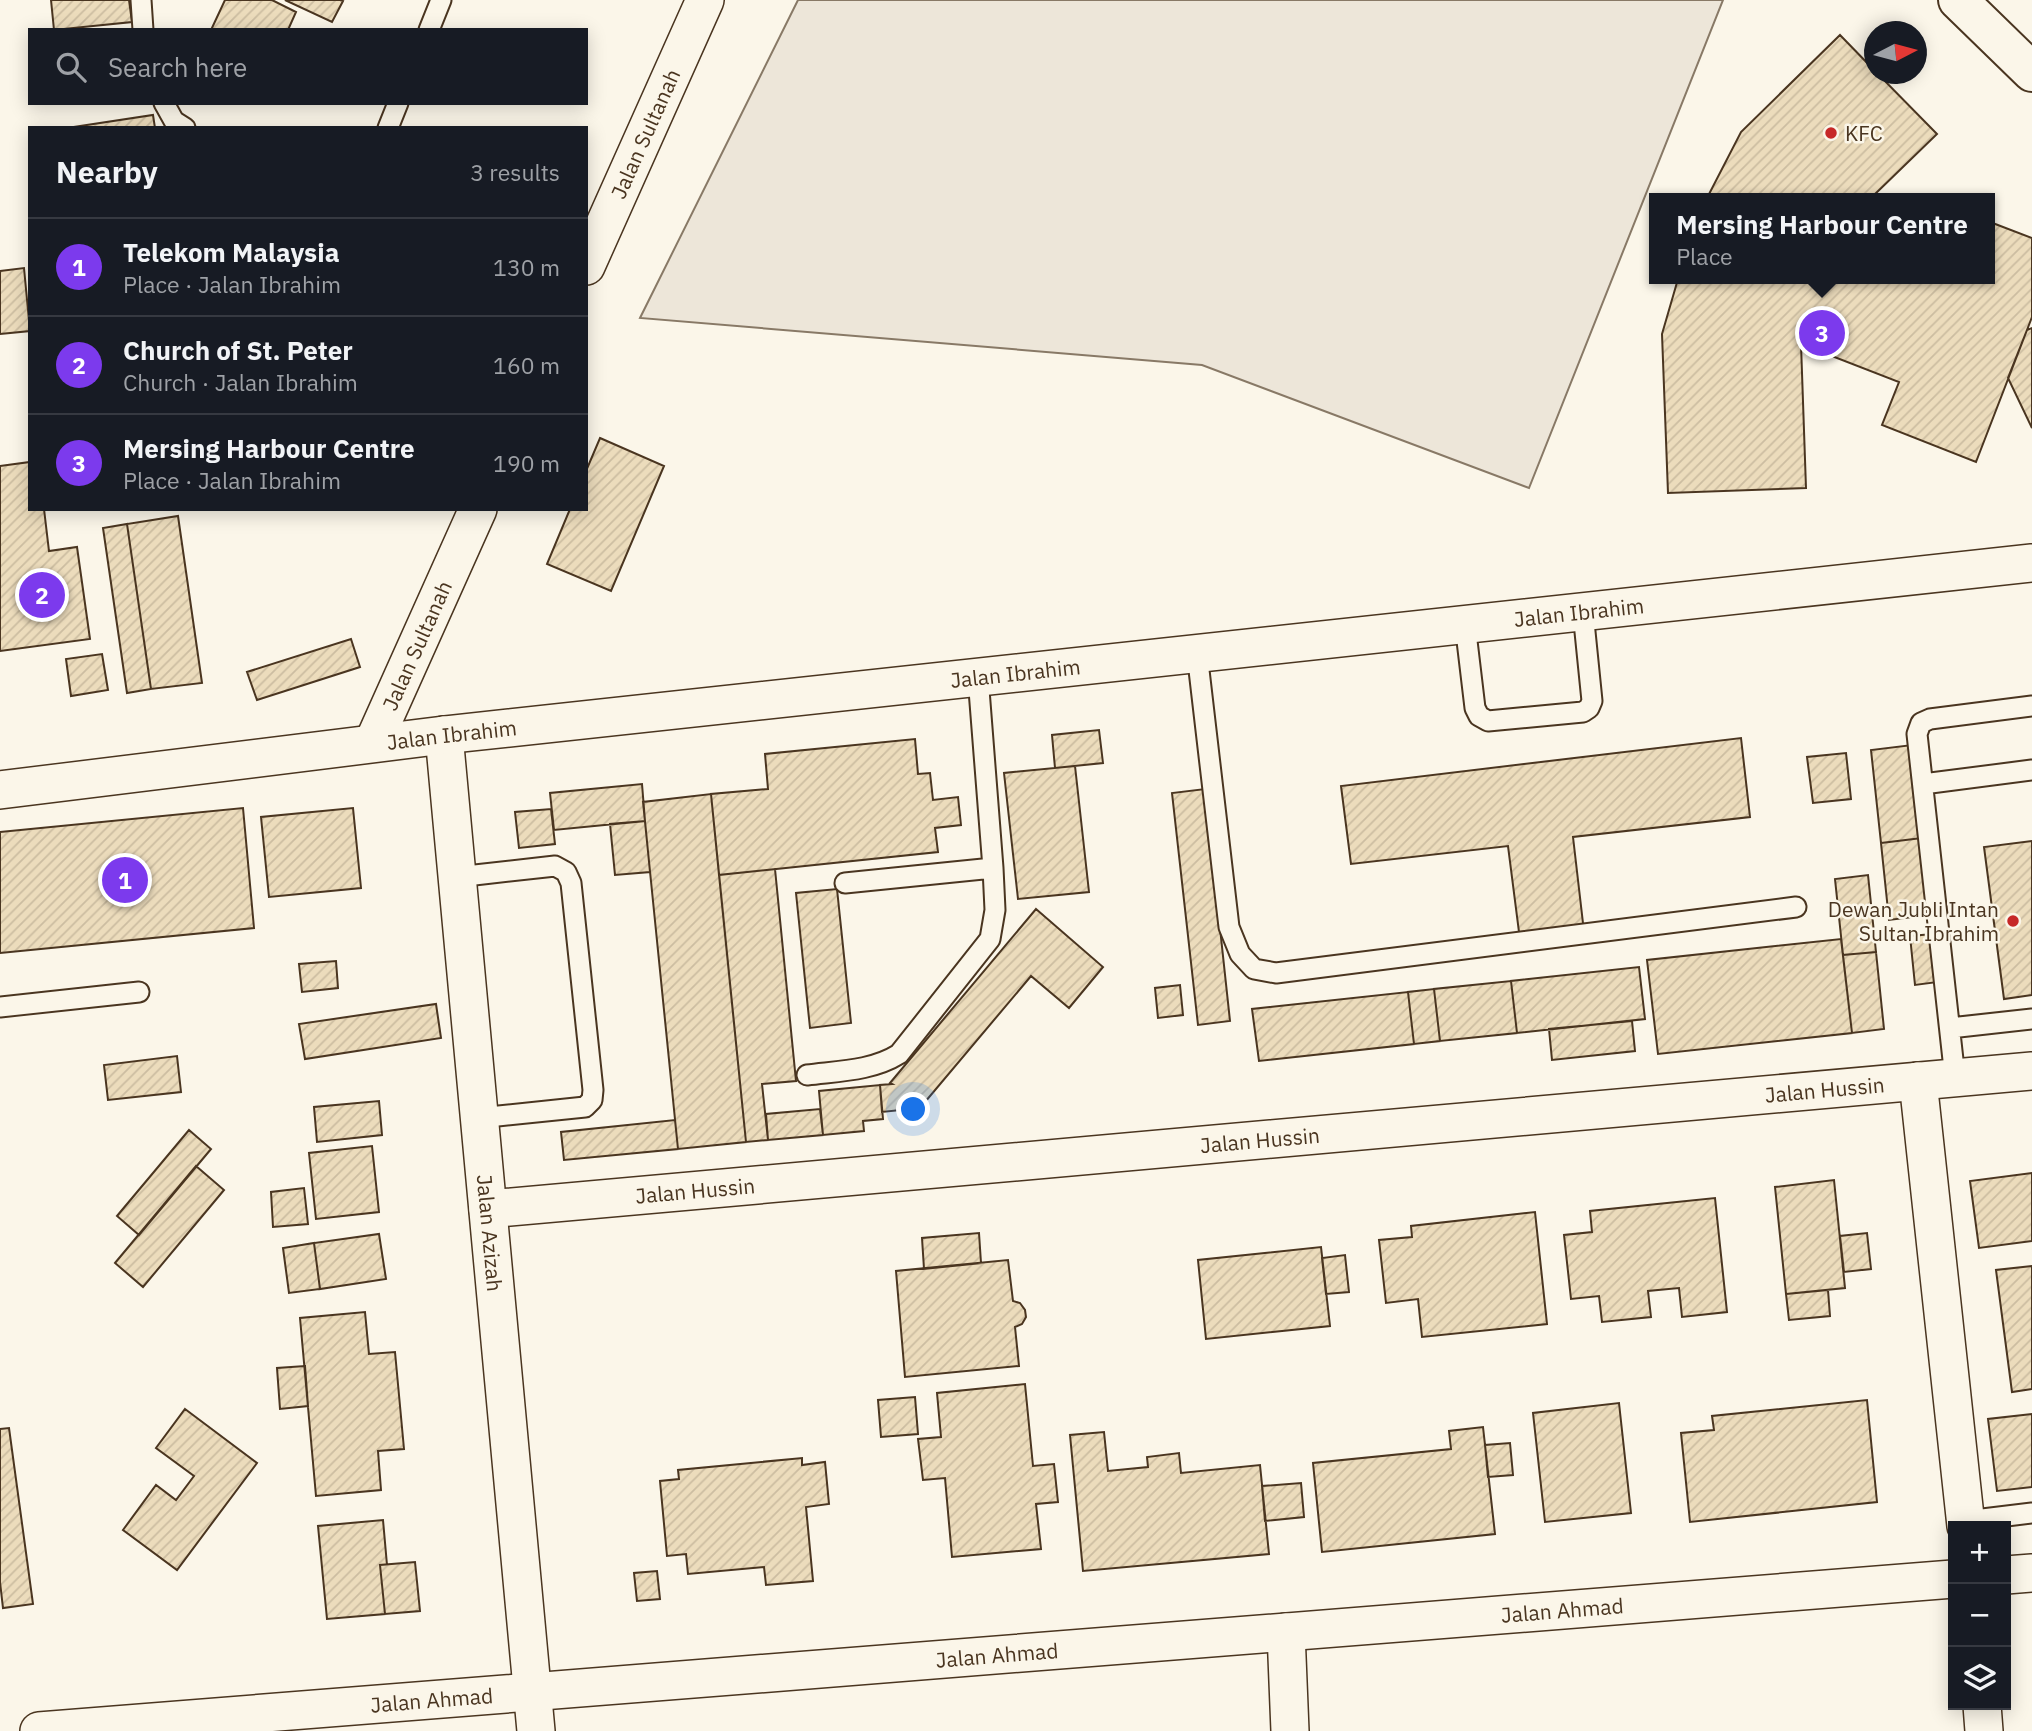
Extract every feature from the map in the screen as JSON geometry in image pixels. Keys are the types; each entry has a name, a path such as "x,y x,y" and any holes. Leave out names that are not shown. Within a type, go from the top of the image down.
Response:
{"street":[{"name":"Jalan Sultanah","path":"588,262 705,0"},
{"path":"1958,0 2032,72"},
{"name":"Jalan Sultanah","path":"373,743 477,511"},
{"name":"Jalan Ibrahim","path":"0,790 444,735 2032,563"},
{"name":"Jalan Azizah","path":"444,735 536,1731"},
{"name":"Jalan Hussin","path":"488,1209 2032,1071"},
{"path":"1918,1081 1966,1521"},
{"path":"2011,1575 2032,1573"},
{"name":"Jalan Ahmad","path":"39,1731 1948,1579"},
{"path":"1286,1632 1290,1731"},
{"path":"1982,1710 1984,1731"}],"lane":[{"path":"141,0 143,28"},
{"path":"430,28 441,0"},
{"path":"165,105 174,121 181,126"},
{"path":"389,126 397,105"},
{"path":"1465,624 1475,708 1479,716 1488,721 1583,712 1589,708 1592,701 1583,612"},
{"path":"1197,653 1229,927 1240,954 1254,970 1276,973 1796,907"},
{"path":"807,1075 871,1067 899,1054 990,939 995,910 978,677"},
{"path":"1955,1077 1917,734 1921,723 1930,719 2032,706"},
{"path":"1923,784 2032,770"},
{"path":"457,877 555,866 566,872 571,883 593,1090 592,1100 585,1107 479,1118"},
{"path":"845,883 993,868"},
{"path":"0,1007 139,992"},
{"path":"1950,1028 2032,1019"},
{"path":"1979,1521 2032,1513"}],"shaded area":[{"path":"798,0 1723,0 1529,488 1202,365 640,318"}],"building":[{"path":"51,0 129,0 132,22 54,28"},
{"path":"225,0 272,0 296,12 289,28 212,28"},
{"path":"285,0 340,0 343,1 332,22"},
{"path":"1840,35 1864,60 1864,84 1888,84 1937,134 1876,193 1710,193 1741,132"},
{"path":"153,115 155,126 80,126"},
{"path":"1995,224 2032,238 2032,317 1976,462 1882,425 1899,382 1801,344 1806,488 1668,493 1662,334 1677,284 1995,284"},
{"path":"24,268 28,331 0,334 0,271"},
{"path":"2032,328 2032,428 2008,378 2027,330"},
{"path":"600,438 664,466 611,591 547,564 569,511 588,511 588,466"},
{"path":"28,462 28,511 44,511 49,551 77,547 90,639 0,651 0,466"},
{"path":"178,516 202,683 151,689 127,524"},
{"path":"127,524 151,689 127,693 103,528"},
{"path":"351,639 360,667 257,700 247,672"},
{"path":"102,654 108,690 71,696 66,659"},
{"path":"1099,730 1103,763 1055,768 1052,735"},
{"path":"1741,738 1750,817 1573,837 1584,932 1520,940 1508,846 1351,864 1341,786"},
{"path":"915,739 918,774 930,773 933,800 958,797 961,825 935,828 938,852 719,875 711,794 768,789 765,754"},
{"path":"1912,745 1922,838 1881,843 1871,750"},
{"path":"1846,753 1851,799 1813,803 1807,757"},
{"path":"1075,766 1089,892 1018,899 1004,773"},
{"path":"642,784 645,821 554,830 550,793"},
{"path":"1205,789 1230,1021 1198,1025 1172,793"},
{"path":"711,794 746,1142 678,1149 643,802"},
{"path":"243,808 254,928 0,953 0,832"},
{"path":"353,808 361,888 269,897 261,817"},
{"path":"551,809 555,844 519,848 515,812"},
{"path":"645,821 650,872 615,875 610,824"},
{"path":"1922,838 1930,915 1889,920 1881,843"},
{"name":"Dewan Jubli Intan Sultan Ibrahim","path":"2032,841 2032,995 2004,999 1984,847"},
{"path":"775,869 796,1081 762,1084 768,1140 746,1142 719,875"},
{"path":"1868,875 1876,952 1843,955 1835,879"},
{"path":"837,889 851,1023 810,1028 796,893"},
{"path":"1036,909 1103,967 1069,1008 1031,976 920,1108 882,1112 880,1085 892,1084 890,1083"},
{"path":"1933,934 1938,982 1915,985 1910,936"},
{"path":"1841,939 1852,1033 1658,1054 1647,960"},
{"path":"1876,952 1884,1029 1852,1033 1843,955"},
{"path":"336,961 338,988 302,992 299,964"},
{"path":"1639,967 1645,1019 1517,1033 1511,981"},
{"path":"1511,981 1517,1033 1440,1041 1434,989"},
{"path":"1180,985 1183,1015 1158,1018 1155,988"},
{"path":"1434,989 1440,1041 1414,1044 1408,992"},
{"path":"1408,992 1414,1044 1259,1061 1252,1009"},
{"path":"436,1004 441,1038 305,1059 299,1024"},
{"path":"1632,1021 1635,1051 1552,1060 1549,1029"},
{"path":"177,1056 181,1092 108,1100 104,1065"},
{"path":"880,1085 883,1119 863,1121 864,1131 823,1135 819,1091"},
{"path":"379,1101 382,1135 317,1142 314,1107"},
{"path":"820,1109 823,1135 768,1140 766,1114"},
{"path":"675,1120 678,1149 564,1160 561,1132"},
{"path":"189,1130 211,1149 139,1235 117,1216"},
{"path":"372,1146 379,1212 316,1219 309,1153"},
{"path":"196,1166 224,1190 143,1287 115,1263"},
{"path":"2032,1173 2032,1241 1979,1248 1970,1181"},
{"path":"1834,1180 1845,1288 1786,1294 1775,1187"},
{"path":"304,1188 308,1224 273,1227 271,1192"},
{"path":"1715,1198 1727,1312 1682,1317 1679,1288 1648,1291 1651,1317 1602,1322 1599,1296 1571,1299 1564,1235 1592,1232 1590,1211"},
{"path":"1535,1212 1547,1324 1422,1337 1418,1299 1386,1303 1379,1240 1412,1237 1411,1226"},
{"path":"979,1233 981,1263 924,1269 922,1238"},
{"path":"1867,1233 1871,1269 1844,1272 1840,1236"},
{"path":"379,1234 386,1279 320,1289 314,1243"},
{"path":"314,1243 320,1289 289,1293 283,1248"},
{"path":"1321,1247 1330,1326 1206,1339 1198,1260"},
{"path":"1345,1255 1349,1292 1326,1294 1322,1258"},
{"path":"1008,1260 1013,1301 1020,1303 1026,1317 1022,1324 1015,1327 1019,1366 905,1377 896,1271"},
{"path":"2032,1266 2032,1389 2012,1392 1996,1270"},
{"path":"1828,1290 1830,1316 1789,1320 1786,1294"},
{"path":"365,1312 369,1354 395,1352 404,1449 378,1451 381,1490 316,1496 300,1318"},
{"path":"305,1366 308,1406 280,1409 277,1368"},
{"path":"1025,1384 1033,1466 1054,1464 1058,1502 1036,1504 1041,1549 952,1557 945,1478 923,1480 918,1439 941,1437 937,1393"},
{"path":"915,1397 918,1434 881,1437 878,1400"},
{"path":"1867,1400 1877,1502 1690,1522 1681,1433 1714,1430 1712,1416"},
{"path":"1619,1403 1631,1513 1545,1522 1533,1413"},
{"path":"185,1409 257,1463 177,1570 123,1530 156,1485 176,1500 194,1476 156,1448"},
{"path":"2032,1414 2032,1487 1997,1491 1988,1419"},
{"path":"1483,1427 1495,1534 1322,1552 1313,1463 1451,1449 1449,1431"},
{"path":"9,1428 33,1604 3,1608 0,1582 0,1429"},
{"path":"1104,1432 1108,1471 1148,1467 1147,1457 1179,1453 1181,1473 1260,1465 1269,1554 1083,1571 1070,1435"},
{"path":"1510,1443 1513,1475 1488,1477 1485,1445"},
{"path":"802,1458 802,1465 825,1462 829,1504 806,1507 813,1581 766,1585 764,1567 688,1574 686,1554 667,1556 660,1481 679,1479 678,1470"},
{"path":"1301,1483 1304,1517 1265,1521 1262,1486"},
{"path":"383,1520 387,1565 380,1565 385,1614 327,1619 318,1526"},
{"path":"415,1562 420,1611 385,1614 380,1565"},
{"path":"657,1571 660,1599 637,1601 634,1573"}],"place":[{"name":"KFC","path":"1831,133"},
{"name":"Mersing Harbour Centre","path":"1822,333"},
{"name":"Church of St. Peter","path":"42,595"},
{"name":"Telekom Malaysia","path":"125,880"},
{"name":"Dewan Jubli Intan Sultan Ibrahim","path":"2013,921"}]}
